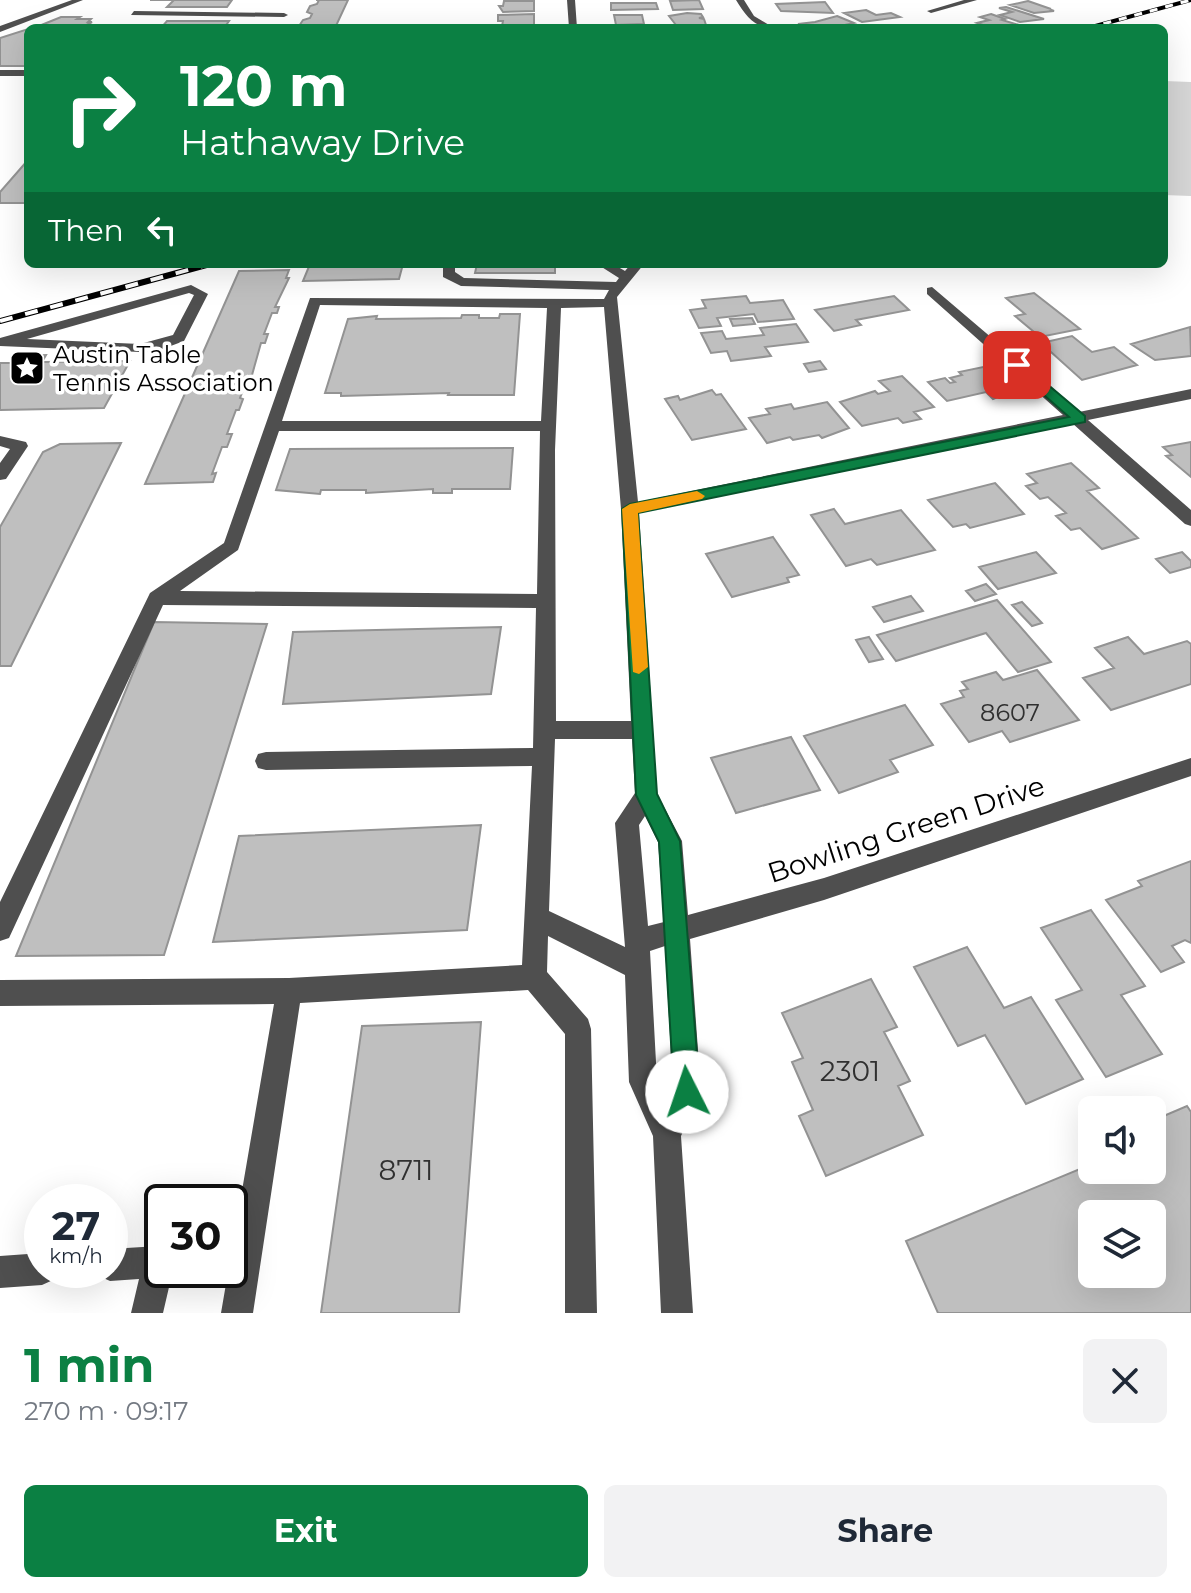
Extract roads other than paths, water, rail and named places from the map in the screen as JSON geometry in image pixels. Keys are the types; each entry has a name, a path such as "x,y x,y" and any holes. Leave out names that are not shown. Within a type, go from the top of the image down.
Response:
{"street":[{"path":"0,29 79,0"},
{"path":"571,0 573,24"},
{"path":"740,0 751,18 762,24"},
{"path":"931,11 973,0"},
{"path":"134,13 284,15"},
{"path":"0,73 24,73"},
{"path":"449,268 448,274 461,282 618,291"},
{"path":"605,268 618,291 646,795 670,841 677,931 687,1092 667,1135"},
{"path":"0,929 157,598 232,546 315,301 554,304 618,291 635,268"},
{"path":"191,289 201,294 179,338 155,347 1,342 180,291 191,289"},
{"path":"932,291 1191,520"},
{"path":"554,304 548,426 545,730 534,977 578,1029 581,1313"},
{"path":"630,509 1191,394"},
{"path":"272,426 548,426"},
{"path":"0,441 20,446 0,475"},
{"path":"157,598 546,601"},
{"path":"545,730 643,730"},
{"path":"266,761 544,757"},
{"name":"Bowling Green Drive","path":"637,954 677,931 824,889 1191,767"},
{"path":"646,795 627,823 643,1082 667,1135 677,1313"},
{"path":"538,918 637,954"},
{"path":"0,993 289,991 534,977"},
{"path":"237,1313 289,991"},
{"path":"128,1264 159,1262 147,1313"},
{"path":"0,1272 24,1270"}],"railway":[{"path":"1103,24 1191,0"},
{"path":"0,321 195,268"}],"place":[{"name":"Austin Table Tennis Association","path":"27,368"}]}
